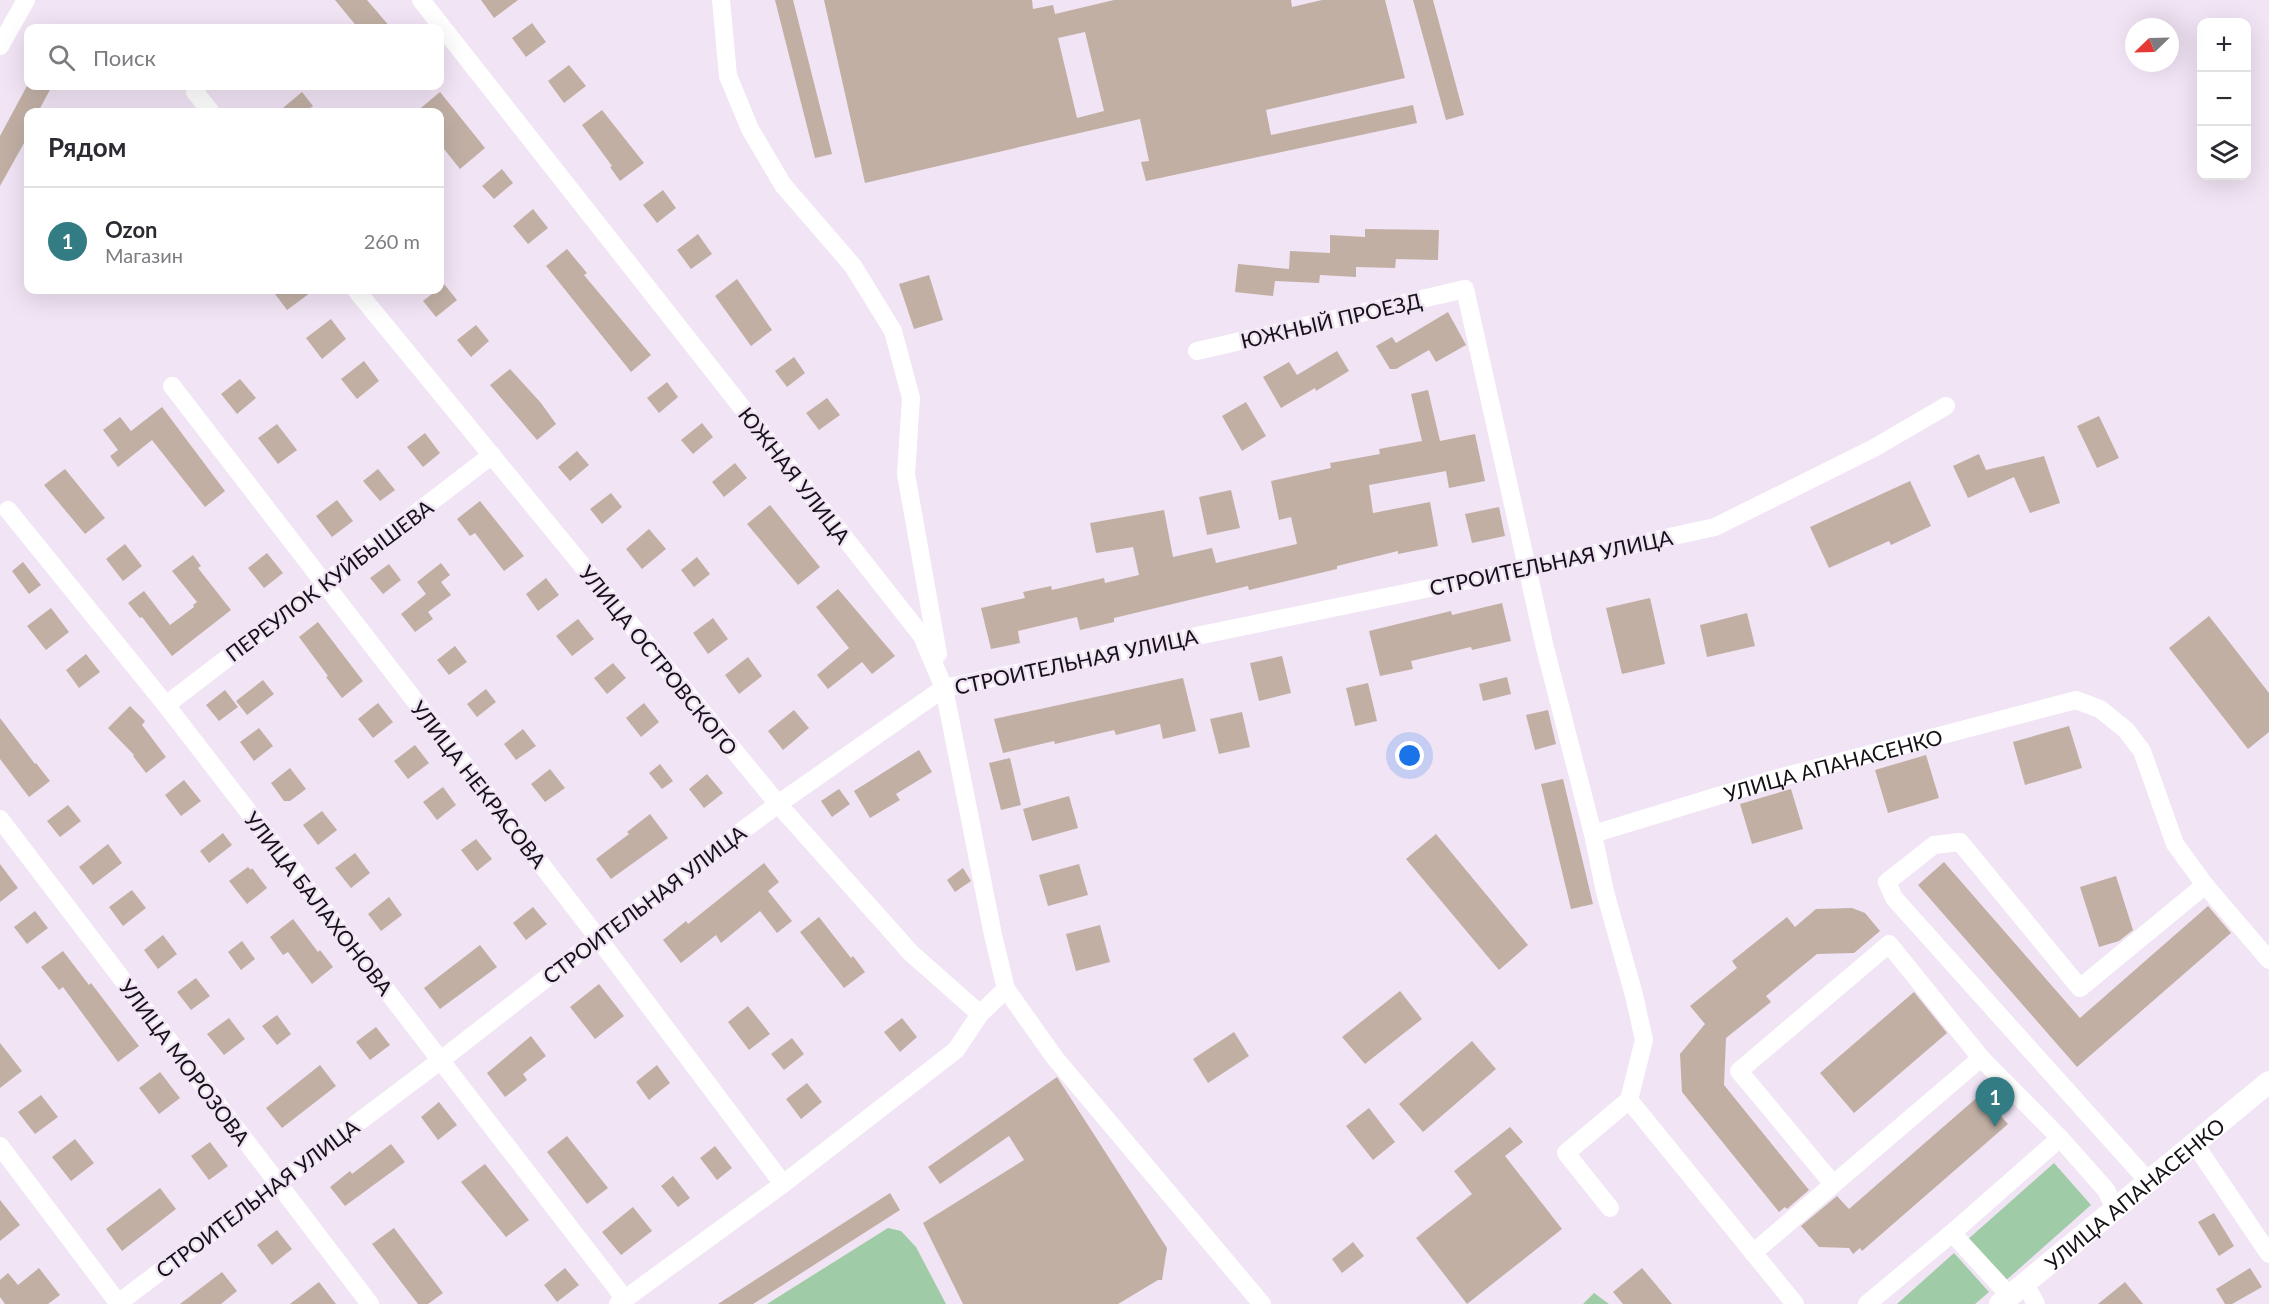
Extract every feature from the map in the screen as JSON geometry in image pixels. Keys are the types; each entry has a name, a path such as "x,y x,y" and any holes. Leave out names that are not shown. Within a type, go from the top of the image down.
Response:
{"main road":[{"name":"УЛИЦА АПАНАСЕНКО","path":"2012,1294 2269,1082"}],"street":[{"path":"0,46 26,0"},
{"name":"ЮЖНАЯ УЛИЦА","path":"421,0 440,24"},
{"path":"721,0 728,76 750,129 783,185 853,266 893,331 910,398 906,474 944,688"},
{"name":"ЮЖНАЯ УЛИЦА","path":"444,29 922,636 944,688 1006,989"},
{"path":"195,92 208,108"},
{"name":"ЮЖНЫЙ ПРОЕЗД","path":"1197,351 1465,289 1527,568"},
{"name":"УЛИЦА ОСТРОВСКОГО","path":"359,294 778,804 911,953 980,1014"},
{"name":"УЛИЦА НЕКРАСОВА","path":"172,386 598,938 783,1184"},
{"name":"СТРОИТЕЛЬНАЯ УЛИЦА","path":"118,1304 441,1060 598,938 778,804 944,688 1715,527 1874,448 1946,406"},
{"name":"ПЕРЕУЛОК КУЙБЫШЕВА","path":"166,705 492,456"},
{"name":"УЛИЦА БАЛАХОНОВА","path":"8,510 166,705 441,1060 621,1301"},
{"path":"1527,568 1593,834 1605,892 1644,1040 1629,1100 1566,1153 1610,1208"},
{"name":"УЛИЦА АПАНАСЕНКО","path":"1593,834 1767,781 2076,700 2100,709 2126,730 2142,751 2175,844 2205,885"},
{"name":"УЛИЦА МОРОЗОВА","path":"0,819 370,1304"},
{"path":"2148,1181 1894,898 1887,882 1934,845 1960,842 2080,988 2205,885 2269,960"},
{"path":"1833,1184 1739,1071 1889,944 1981,1058 2060,1138 2106,1190 2115,1209"},
{"path":"621,1301 783,1184 956,1050 980,1014 1006,989 1055,1058 1262,1304"},
{"path":"1753,1253 1981,1058"},
{"path":"1629,1100 1795,1304"},
{"path":"1867,1304 2060,1138"},
{"path":"2194,1143 2269,1254"},
{"path":"0,1146 118,1304"},
{"path":"1952,1233 2012,1294 2036,1304"}],"green space":[{"path":"2054,1163 2091,1205 2003,1283 1966,1241"},
{"path":"888,1228 901,1231 916,1247 946,1304 767,1304"},
{"path":"1954,1253 1989,1292 1975,1304 1897,1304"},
{"path":"1594,1293 1609,1304 1583,1304"}],"building":[{"path":"335,0 367,0 388,24 355,24"},
{"path":"481,0 518,0 494,18"},
{"path":"775,0 793,0 832,154 815,158"},
{"path":"824,0 1032,0 1033,9 1053,5 1055,14 1114,0 1291,0 1292,7 1322,0 1385,0 1405,78 1266,110 1271,135 1413,105 1417,123 1146,181 1141,162 1149,161 1140,119 865,183","holes":["1085,32 1104,111 1077,118 1058,38"]},
{"path":"1413,0 1433,0 1464,115 1446,120"},
{"path":"532,23 546,42 526,57 512,38"},
{"path":"569,65 586,86 564,103 548,81"},
{"path":"25,90 50,90 40,108 24,108 24,143 0,186 0,136"},
{"path":"302,92 313,106 310,108 283,108"},
{"path":"440,92 485,148 460,169 444,149 444,108 421,108"},
{"path":"602,110 644,163 620,181 610,167 612,166 582,125"},
{"path":"502,169 513,183 494,199 482,186"},
{"path":"663,190 676,208 657,223 643,205"},
{"path":"533,209 548,228 528,244 513,226"},
{"path":"1365,229 1439,230 1438,260 1396,259 1395,268 1356,267 1356,277 1320,275 1319,283 1275,281 1273,296 1235,292 1238,264 1289,269 1290,251 1330,253 1330,235 1365,237"},
{"path":"698,234 712,254 691,269 677,250"},
{"path":"567,249 587,273 584,275 651,355 631,372 546,266"},
{"path":"929,275 943,320 914,329 899,284"},
{"path":"737,279 772,330 751,346 715,296"},
{"path":"444,284 457,300 436,317 423,301 432,294 444,294"},
{"path":"275,294 309,294 287,310"},
{"path":"1448,312 1466,345 1436,362 1429,350 1396,369 1390,369 1376,346 1392,337 1396,343"},
{"path":"331,319 346,339 322,359 306,338"},
{"path":"476,325 489,341 471,357 457,340"},
{"path":"1337,351 1349,371 1281,408 1263,377 1289,362 1297,375"},
{"path":"794,357 805,373 787,387 775,371"},
{"path":"364,361 379,381 357,399 341,379"},
{"path":"510,369 541,403 556,424 537,440 490,385"},
{"path":"240,379 256,398 237,414 221,394"},
{"path":"667,382 678,397 659,413 647,398"},
{"path":"1428,390 1440,441 1475,434 1485,481 1449,488 1446,471 1369,485 1373,513 1430,502 1438,546 1398,554 1398,551 1337,566 1337,569 1249,590 1248,586 1114,618 1114,622 1080,630 1077,617 1018,631 1020,643 991,649 981,608 1025,598 1023,592 1051,586 1052,590 1104,578 1105,583 1139,575 1133,547 1096,553 1090,523 1164,510 1173,557 1212,548 1216,563 1297,544 1291,517 1279,520 1271,481 1331,468 1330,463 1380,454 1379,449 1422,441 1411,394"},
{"path":"827,398 840,415 819,430 806,413"},
{"path":"1246,402 1266,436 1242,451 1222,416"},
{"path":"162,407 225,491 205,507 152,440 118,467 110,456 118,450 103,430 120,417 131,431"},
{"path":"2099,416 2119,458 2097,468 2077,426"},
{"path":"702,423 713,437 693,454 681,440"},
{"path":"277,424 297,450 278,464 258,438"},
{"path":"425,433 440,453 423,467 407,447"},
{"path":"577,451 589,465 570,481 558,467"},
{"path":"1979,454 1986,470 2044,456 2060,503 2030,513 2014,477 1968,498 1953,466"},
{"path":"735,463 747,478 724,497 712,482"},
{"path":"65,469 105,518 85,534 44,485"},
{"path":"378,469 395,490 380,501 363,481"},
{"path":"1910,481 1931,526 1891,545 1889,541 1829,568 1810,527"},
{"path":"1231,490 1240,528 1207,535 1199,497"},
{"path":"611,493 622,507 602,524 590,509"},
{"path":"337,500 353,521 332,537 316,516"},
{"path":"480,501 524,556 504,571 475,533 470,536 457,519"},
{"path":"770,505 820,567 798,585 747,524"},
{"path":"1499,507 1505,536 1472,543 1465,514"},
{"path":"649,529 666,549 642,569 626,549"},
{"path":"125,544 142,566 123,581 106,559"},
{"path":"267,553 283,573 264,588 248,568"},
{"path":"193,555 201,566 198,568 231,610 172,656 142,617 140,618 128,603 144,591 170,625 194,607 193,605 197,602 172,571"},
{"path":"697,557 710,574 694,587 681,570"},
{"path":"23,562 41,585 29,594 12,571"},
{"path":"441,563 450,575 441,582 451,595 428,612 433,619 415,632 401,614 426,594 417,582"},
{"path":"389,564 401,580 383,594 370,578"},
{"path":"546,578 559,595 538,611 526,594"},
{"path":"838,589 895,656 872,674 862,662 828,689 817,675 849,648 816,607"},
{"path":"1650,598 1665,664 1622,674 1606,608"},
{"path":"1502,603 1511,641 1472,650 1471,647 1411,661 1413,669 1380,676 1369,631 1451,611 1452,615"},
{"path":"51,608 69,632 46,650 27,626"},
{"path":"1747,613 1755,646 1707,657 1700,625"},
{"path":"2209,616 2269,693 2269,732 2248,749 2169,648"},
{"path":"713,618 728,639 708,654 693,633"},
{"path":"578,619 594,639 572,656 556,636"},
{"path":"318,622 363,681 342,698 299,637"},
{"path":"455,646 467,662 449,675 437,660"},
{"path":"86,654 100,672 79,688 66,670"},
{"path":"1282,656 1291,693 1259,701 1250,663"},
{"path":"748,657 762,676 739,694 725,675"},
{"path":"613,663 626,678 607,694 594,678"},
{"path":"1507,677 1511,694 1483,701 1479,684"},
{"path":"1183,678 1196,731 1163,739 1160,724 1116,735 1114,730 1003,753 994,719"},
{"path":"263,680 274,694 247,715 236,701"},
{"path":"1368,683 1377,721 1355,726 1346,688"},
{"path":"486,689 496,702 477,717 467,704"},
{"path":"225,690 238,707 219,721 206,705"},
{"path":"378,703 393,722 373,738 358,719"},
{"path":"644,703 659,722 641,737 626,718"},
{"path":"130,706 145,721 142,725 166,757 146,773 134,755 108,728"},
{"path":"794,710 809,728 783,750 768,731"},
{"path":"1548,710 1556,744 1535,750 1526,715"},
{"path":"1242,712 1250,747 1219,754 1210,719"},
{"path":"0,718 50,781 29,797 0,759"},
{"path":"2069,726 2082,768 2025,785 2013,742"},
{"path":"259,728 273,746 254,761 240,742"},
{"path":"523,729 536,746 516,760 504,744"},
{"path":"415,745 429,763 408,779 394,761"},
{"path":"919,750 932,772 896,794 900,800 870,818 854,791"},
{"path":"1926,755 1939,798 1888,813 1875,770"},
{"path":"1010,758 1021,805 1001,810 989,763"},
{"path":"660,764 673,781 662,789 649,773"},
{"path":"290,768 306,789 290,801 284,801 271,783"},
{"path":"550,769 565,788 545,802 531,784"},
{"path":"707,774 723,793 704,808 689,789"},
{"path":"1563,779 1593,904 1571,909 1541,784"},
{"path":"184,780 201,801 181,816 165,795"},
{"path":"443,787 456,805 437,820 423,802"},
{"path":"839,789 850,804 832,817 821,801"},
{"path":"1791,789 1803,829 1752,844 1740,804"},
{"path":"1069,796 1078,828 1032,841 1023,809"},
{"path":"68,805 81,821 60,837 47,821"},
{"path":"322,811 337,830 318,845 303,825"},
{"path":"650,814 668,838 611,879 596,859 629,834 627,832"},
{"path":"223,833 232,845 209,863 200,851"},
{"path":"1436,834 1528,945 1499,970 1406,859"},
{"path":"476,839 492,859 477,871 461,850"},
{"path":"108,844 122,863 93,885 79,867"},
{"path":"355,853 370,873 351,888 335,868"},
{"path":"1944,862 2080,1018 2208,906 2231,933 2077,1067 1918,885"},
{"path":"764,863 779,882 768,891 792,921 777,933 760,911 721,943 716,935 681,963 663,940 686,921 688,924"},
{"path":"0,864 18,888 0,902"},
{"path":"1079,864 1088,895 1048,906 1039,875"},
{"path":"248,867 251,870 252,868 267,888 247,904 229,881"},
{"path":"963,868 971,881 955,892 947,880"},
{"path":"2116,876 2133,930 2119,941 2099,947 2080,887"},
{"path":"132,890 146,908 123,926 109,907"},
{"path":"389,897 402,915 381,931 368,914"},
{"path":"533,907 547,924 526,940 513,923"},
{"path":"1852,908 1865,913 1880,931 1854,953 1817,954 1766,996 1771,1002 1726,1038 1724,1085 1809,1190 1787,1209 1785,1207 1779,1212 1682,1092 1680,1054 1705,1024 1690,1006 1737,968 1732,961 1787,917 1795,927 1816,909"},
{"path":"35,911 48,928 27,944 14,927"},
{"path":"819,917 865,972 844,988 800,932"},
{"path":"293,919 318,952 320,950 333,967 312,984 288,952 283,955 270,937"},
{"path":"1100,925 1110,962 1076,971 1066,934"},
{"path":"163,935 177,954 158,969 144,950"},
{"path":"242,941 255,959 241,970 228,952"},
{"path":"480,945 497,967 440,1009 424,988"},
{"path":"63,951 89,985 91,983 139,1046 118,1062 63,987 59,990 41,967"},
{"path":"196,978 210,996 191,1010 177,992"},
{"path":"599,984 624,1016 595,1039 570,1007"},
{"path":"1400,991 1422,1019 1365,1064 1342,1037"},
{"path":"1914,992 1947,1033 1854,1113 1820,1073"},
{"path":"748,1006 770,1034 749,1050 728,1022"},
{"path":"277,1015 291,1034 277,1045 262,1026"},
{"path":"229,1018 245,1039 224,1055 207,1034"},
{"path":"902,1018 917,1037 900,1052 884,1032"},
{"path":"376,1027 390,1045 370,1060 356,1042"},
{"path":"1234,1032 1249,1056 1208,1083 1193,1059"},
{"path":"531,1036 546,1056 523,1074 527,1080 505,1097 487,1073"},
{"path":"792,1038 804,1054 784,1070 771,1054"},
{"path":"1472,1041 1496,1069 1423,1132 1399,1104"},
{"path":"0,1043 22,1071 0,1088"},
{"path":"320,1065 336,1086 282,1128 266,1108"},
{"path":"657,1065 670,1083 649,1100 636,1082"},
{"path":"160,1072 180,1098 159,1114 139,1088"},
{"path":"1057,1077 1167,1248 1162,1280 1158,1280 1118,1304 963,1304 923,1223 1024,1160 1009,1136 940,1184 928,1167"},
{"path":"807,1083 822,1102 801,1119 786,1099"},
{"path":"1981,1094 2008,1124 1862,1251 1860,1248 1853,1254 1849,1248 1819,1247 1801,1226 1837,1196 1849,1209"},
{"path":"41,1095 58,1117 35,1134 18,1112"},
{"path":"439,1102 457,1125 438,1140 421,1117"},
{"path":"1369,1108 1395,1142 1373,1160 1346,1126"},
{"path":"1510,1127 1523,1142 1505,1156 1562,1229 1467,1304 1416,1238 1472,1194 1454,1171"},
{"path":"567,1136 608,1188 587,1204 547,1152"},
{"path":"75,1139 94,1163 71,1181 52,1157"},
{"path":"210,1142 228,1166 209,1180 191,1156"},
{"path":"391,1144 405,1162 345,1206 330,1187 350,1171 352,1174"},
{"path":"715,1146 732,1168 717,1180 700,1158"},
{"path":"485,1164 529,1220 506,1237 461,1182"},
{"path":"673,1176 690,1198 678,1207 661,1186"},
{"path":"160,1188 176,1209 122,1251 106,1229"},
{"path":"890,1193 900,1210 753,1304 718,1304"},
{"path":"0,1200 20,1225 0,1241"},
{"path":"633,1207 652,1231 621,1255 602,1232"},
{"path":"2214,1213 2234,1246 2219,1256 2198,1222"},
{"path":"394,1228 443,1293 428,1304 418,1304 372,1244"},
{"path":"277,1230 292,1249 272,1265 257,1245"},
{"path":"1353,1242 1364,1256 1342,1273 1332,1259"},
{"path":"39,1268 60,1295 48,1304 5,1304 0,1297 0,1280 8,1273 18,1285"},
{"path":"565,1268 579,1285 557,1302 544,1285"},
{"path":"1642,1268 1672,1304 1623,1304 1613,1292"},
{"path":"2250,1268 2262,1287 2232,1304 2225,1304 2216,1289"},
{"path":"222,1272 237,1291 221,1304 180,1304"},
{"path":"319,1282 336,1304 290,1304"},
{"path":"2125,1282 2143,1304 2098,1304"}],"place":[{"name":"Ozon","path":"1995,1127"}]}
